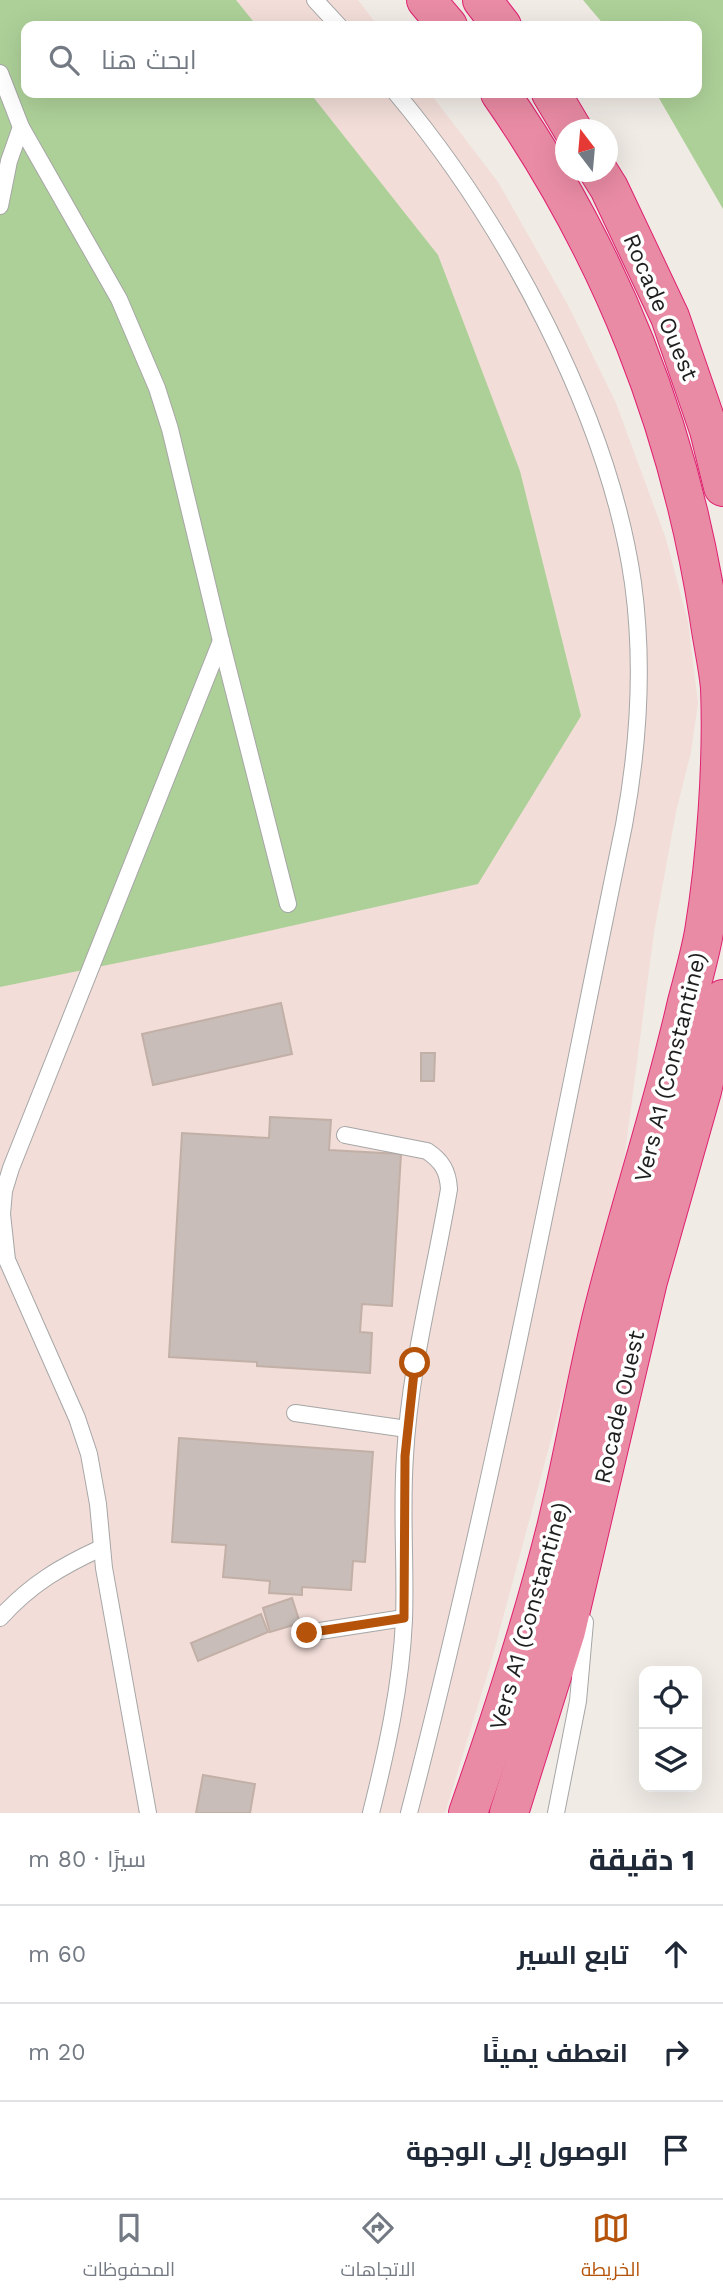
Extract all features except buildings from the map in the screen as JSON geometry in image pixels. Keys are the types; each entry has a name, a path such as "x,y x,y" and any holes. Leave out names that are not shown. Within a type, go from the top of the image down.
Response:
{"highway":[{"path":"426,0 444,21"},
{"path":"482,0 498,21"},
{"name":"Vers A1 (Constantine)","path":"468,1813 506,1705 556,1528 603,1314 668,1083 704,933 720,767 720,688 704,586 684,487 624,311 583,226 535,143 504,98"},
{"path":"554,98 566,119"},
{"name":"Rocade Ouest","path":"605,182 670,317 709,430 723,487"},
{"name":"Rocade Ouest","path":"509,1813 566,1631 648,1281 702,1091 723,999"}],"lane":[{"path":"315,0 334,21"},
{"path":"0,73 21,127 119,299 142,347 170,429 288,904"},
{"path":"400,98 454,167 506,250 539,310 592,429 612,487 624,534 637,619 640,680 638,729 625,825 497,1443 457,1623 409,1813"},
{"path":"0,206 9,161 21,127"},
{"path":"148,1813 101,1548 98,1504 89,1454 77,1418 7,1260 1,1213 11,1168 221,640"},
{"path":"345,1135 427,1151 437,1158 448,1178 447,1199 415,1363 407,1429 403,1501 404,1618 397,1691 390,1737 371,1813"},
{"path":"295,1413 407,1429"},
{"path":"556,1813 578,1701 593,1518"},
{"path":"0,1618 25,1593 57,1569 101,1548"},
{"path":"307,1633 404,1618"}],"shaded area":[{"path":"0,0 358,0 374,21 21,21 21,98 434,98 498,182 568,305 616,403 666,539 688,622 698,703 691,752 676,812 654,932 622,1176 490,1666 445,1813 0,1813"}],"green space":[{"path":"0,0 236,0 253,21 21,21 21,98 314,98 438,255 520,471 581,716 478,884 210,944 0,987"},
{"path":"583,0 723,0 723,209 659,98 702,98 702,21 601,21"}],"route":[{"path":"307,1633 404,1618 403,1501 415,1363"}]}
